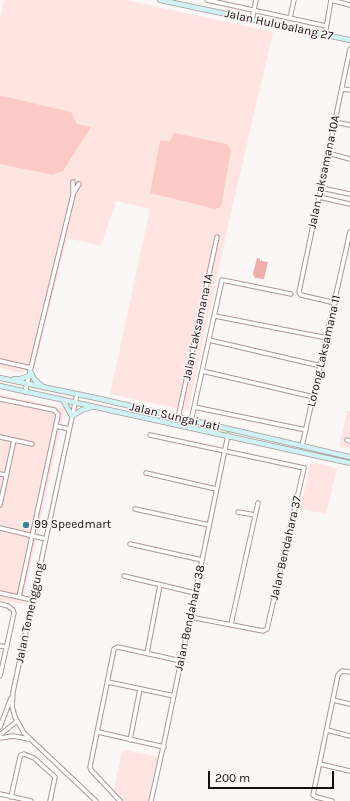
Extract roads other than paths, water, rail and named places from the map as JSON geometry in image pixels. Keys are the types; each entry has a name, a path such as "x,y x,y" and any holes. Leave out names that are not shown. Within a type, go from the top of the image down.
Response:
{"main road":[{"name":"Jalan Hulubalang 27","path":"163,0 350,40"},
{"path":"1,378 20,379 30,372 34,379 43,387"},
{"name":"Jalan Sungai Jati","path":"1,378 350,457"},
{"name":"Jalan Sungai Jati","path":"0,387 228,435 350,463"},
{"path":"63,400 72,416 93,406"}],"street":[{"path":"208,0 326,26"},
{"path":"252,20 256,0"},
{"path":"290,18 294,0"},
{"path":"325,35 331,0 350,5"},
{"name":"Jalan Laksamana 10A","path":"335,303 301,295 299,292 350,49"},
{"path":"342,89 350,90"},
{"path":"335,122 350,125"},
{"path":"328,153 350,159"},
{"path":"25,392 73,195 73,182"},
{"path":"73,195 79,184"},
{"path":"321,188 350,194"},
{"path":"319,197 350,204"},
{"name":"Lorong Laksamana 11","path":"302,446 350,232"},
{"name":"Jalan Laksamana 1A","path":"178,418 217,237"},
{"path":"191,421 222,280 291,294"},
{"path":"214,316 327,338"},
{"path":"209,340 321,366"},
{"path":"0,361 30,372"},
{"path":"202,371 314,397"},
{"name":"Jalan Temenggung","path":"77,394 12,696 13,712 24,733 96,801"},
{"path":"0,399 54,410 58,414 58,426 19,597"},
{"path":"194,407 306,430"},
{"path":"58,426 69,429"},
{"path":"150,435 224,451"},
{"name":"Jalan Bendahara 38","path":"151,801 164,747 228,435"},
{"path":"0,437 32,444"},
{"path":"0,505 14,440"},
{"name":"Jalan Bendahara 37","path":"224,451 304,468 267,628 263,631 230,624"},
{"path":"146,473 216,490"},
{"path":"0,474 6,475"},
{"path":"190,616 230,624 258,503"},
{"path":"135,509 209,525"},
{"path":"238,512 256,515"},
{"path":"0,528 46,539"},
{"path":"130,544 202,560"},
{"path":"124,576 195,593"},
{"path":"147,653 160,585"},
{"path":"0,593 32,600"},
{"path":"0,604 8,606 13,610 14,614 0,676"},
{"path":"0,646 7,648"},
{"path":"120,801 112,794 90,767 114,649 116,648 147,653 181,661"},
{"path":"329,801 313,795 338,675 342,671 350,672"},
{"path":"108,682 174,696"},
{"path":"130,740 140,689"},
{"path":"0,727 12,696"},
{"path":"333,700 350,704"},
{"path":"0,736 17,721"},
{"path":"327,730 350,736"},
{"path":"98,732 164,747"},
{"path":"0,736 17,736 30,739"},
{"path":"11,797 20,756 24,754 32,756 55,776 50,801"},
{"path":"320,764 350,771"},
{"path":"0,794 31,801"}],"place":[{"name":"99 Speedmart","path":"26,525"}]}
